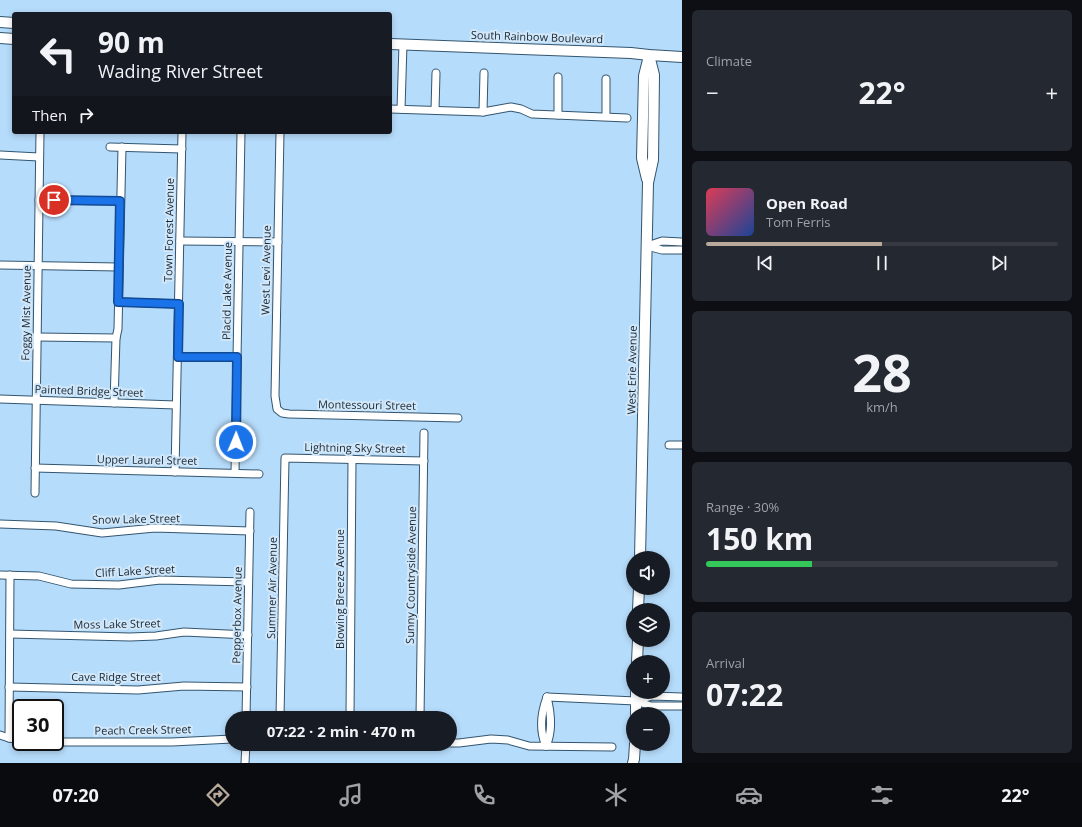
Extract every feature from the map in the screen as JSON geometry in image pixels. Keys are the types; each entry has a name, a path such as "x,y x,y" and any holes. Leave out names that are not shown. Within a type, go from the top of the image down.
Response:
{"street":[{"path":"0,22 12,23"},
{"path":"0,38 12,39"},
{"name":"South Rainbow Boulevard","path":"392,44 631,53 682,57"},
{"path":"401,109 403,44"},
{"name":"West Erie Avenue","path":"640,551 648,183 653,160 654,75 649,55"},
{"path":"435,110 436,73"},
{"path":"483,112 484,73"},
{"path":"558,77 558,115"},
{"path":"606,79 606,116"},
{"path":"392,109 483,112 511,107 521,109 532,114 627,118"},
{"name":"Foggy Mist Avenue","path":"35,493 40,134"},
{"name":"Town Forest Avenue","path":"175,472 182,134"},
{"name":"Placid Lake Avenue","path":"235,473 241,134"},
{"name":"West Levi Avenue","path":"277,409 275,396 280,134"},
{"path":"110,147 182,149"},
{"path":"114,403 116,338 118,329 122,147"},
{"path":"0,155 39,156"},
{"path":"39,200 120,201"},
{"path":"180,241 278,242"},
{"path":"647,246 662,241 682,242"},
{"path":"647,246 662,250 682,250"},
{"path":"0,265 119,267"},
{"path":"118,302 179,304"},
{"path":"37,337 116,338"},
{"path":"178,357 237,357"},
{"name":"Painted Bridge Street","path":"0,400 176,405"},
{"name":"Montessouri Street","path":"277,409 282,413 289,414 458,418"},
{"name":"Sunny Countryside Avenue","path":"420,711 424,433"},
{"path":"669,445 682,445"},
{"name":"Lightning Sky Street","path":"285,458 424,461"},
{"name":"Summer Air Avenue","path":"280,711 285,458"},
{"name":"Blowing Breeze Avenue","path":"350,711 352,459"},
{"name":"Upper Laurel Street","path":"35,468 259,474"},
{"name":"Pepperbox Avenue","path":"246,711 250,512"},
{"name":"Snow Lake Street","path":"0,524 56,526 102,533 155,528 250,531"},
{"name":"Cliff Lake Street","path":"0,575 39,576 71,584 103,585 119,585 160,580 248,582"},
{"path":"9,738 10,575"},
{"name":"Moss Lake Street","path":"10,634 130,637 189,632 248,635"},
{"name":"Cave Ridge Street","path":"9,687 138,690 184,686 247,687"},
{"path":"546,746 550,738 550,711 547,697 626,696"},
{"path":"670,697 682,697"},
{"path":"640,699 651,706 682,706"},
{"path":"0,735 12,738"},
{"name":"Peach Creek Street","path":"64,742 172,742 225,739"},
{"path":"457,742 491,739 508,740 529,746 612,747"},
{"path":"245,763 246,751"},
{"path":"634,762 635,751"}],"route":[{"path":"54,200 120,201 118,302 179,304 178,357 237,357 236,442"}]}
